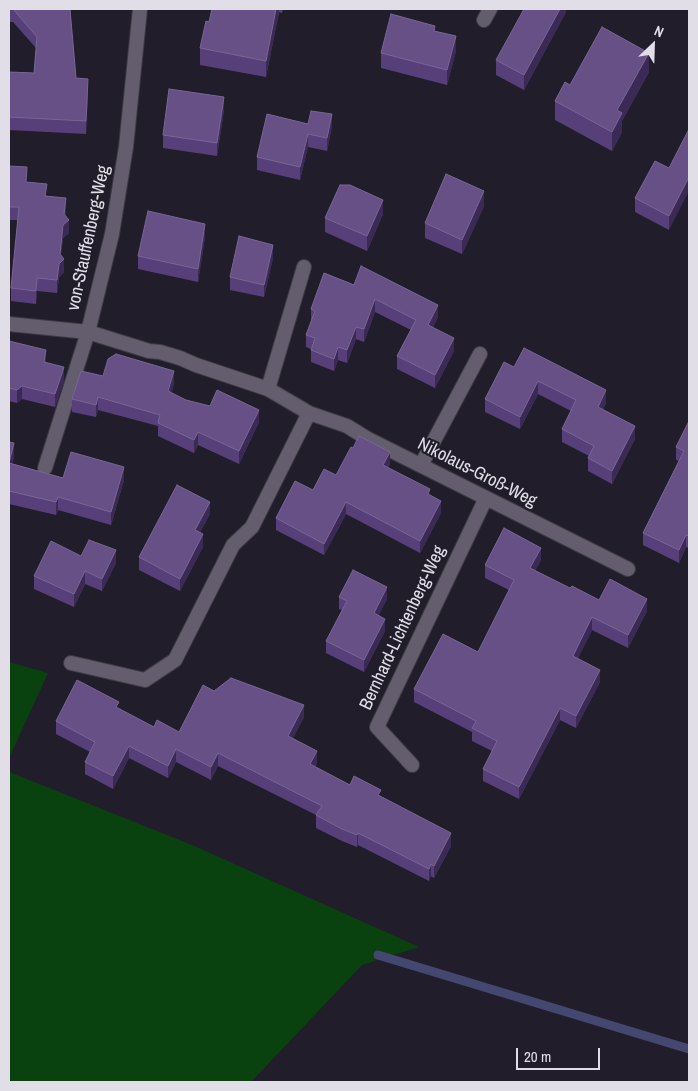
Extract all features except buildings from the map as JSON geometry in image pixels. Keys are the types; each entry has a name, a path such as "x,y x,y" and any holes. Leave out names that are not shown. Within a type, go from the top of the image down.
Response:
{"street":[{"name":"von-Stauffenberg-Weg","path":"45,468 88,332 112,234 125,157 140,9"},
{"path":"268,389 304,267"},
{"name":"Nikolaus-Groß-Weg","path":"9,324 88,332 149,351 180,358 268,389 309,413 347,426 368,439 628,569"},
{"path":"421,465 480,354"},
{"path":"71,663 145,680 176,660 234,545 252,527 309,413"},
{"name":"Bernhard-Lichtenberg-Weg","path":"412,765 377,727 486,498"}],"green space":[{"path":"9,662 48,673 9,758"},
{"path":"9,772 192,845 419,947 362,965 251,1082 9,1082"}],"waterway":[{"path":"378,955 689,1049"}]}
